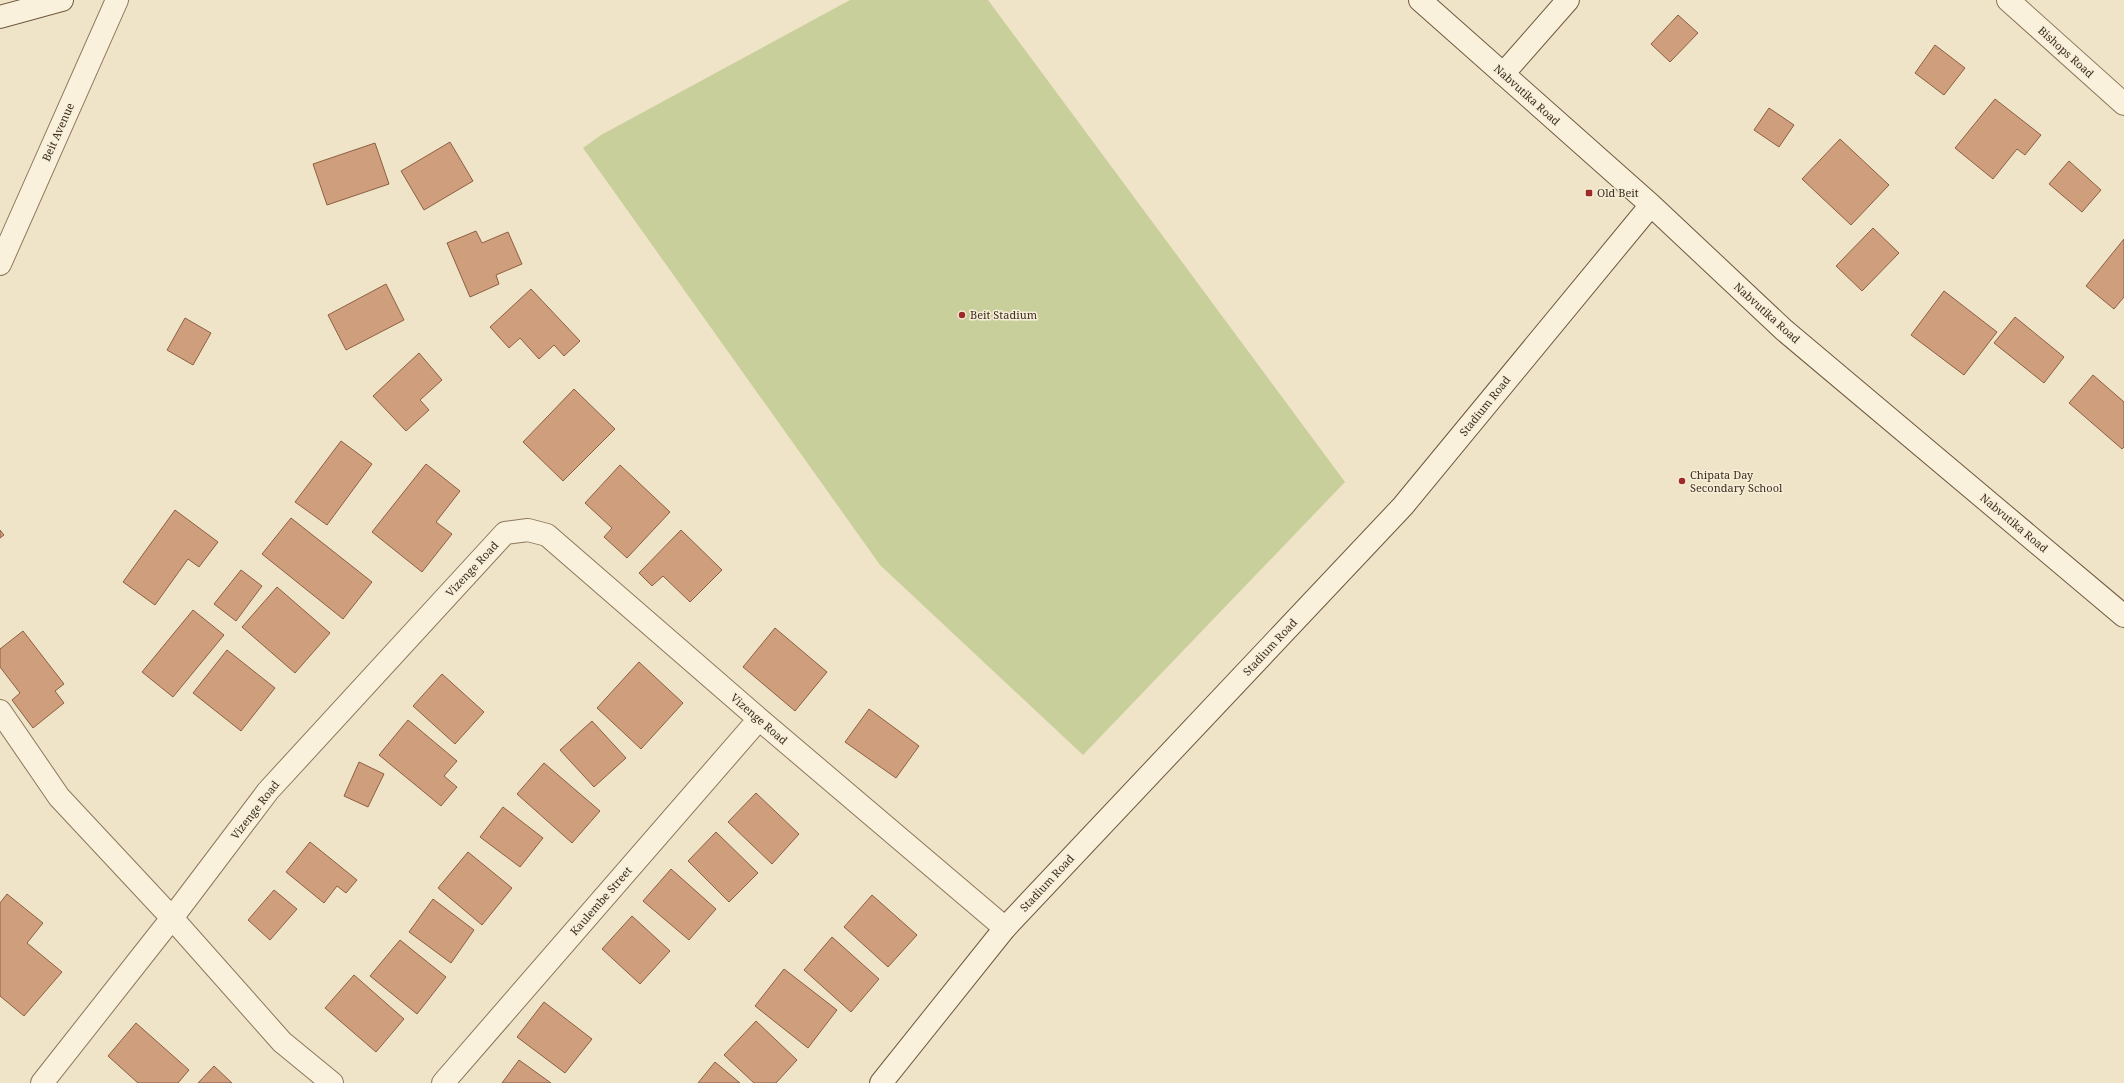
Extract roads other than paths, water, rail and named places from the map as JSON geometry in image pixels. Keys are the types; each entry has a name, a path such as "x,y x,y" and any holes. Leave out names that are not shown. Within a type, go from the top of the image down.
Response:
{"street":[{"path":"0,17 62,0"},
{"name":"Beit Avenue","path":"0,264 117,0"},
{"name":"Nabvutika Road","path":"1420,0 1651,205 1784,330 2124,616"},
{"path":"1503,74 1568,0"},
{"name":"Bishops Road","path":"2010,1 2124,104"},
{"name":"Stadium Road","path":"881,1083 1005,928 1403,506 1651,205"},
{"name":"Vizenge Road","path":"42,1083 172,918 268,791 505,533 528,530 548,535 759,719 1005,928"},
{"path":"0,711 60,797 172,918 282,1042 332,1083"},
{"name":"Kaulembe Street","path":"443,1083 759,719"}],"place":[{"name":"Old Beit","path":"1589,193"},
{"name":"Beit Stadium","path":"962,315"},
{"name":"Chipata Day Secondary School","path":"1682,481"}]}
